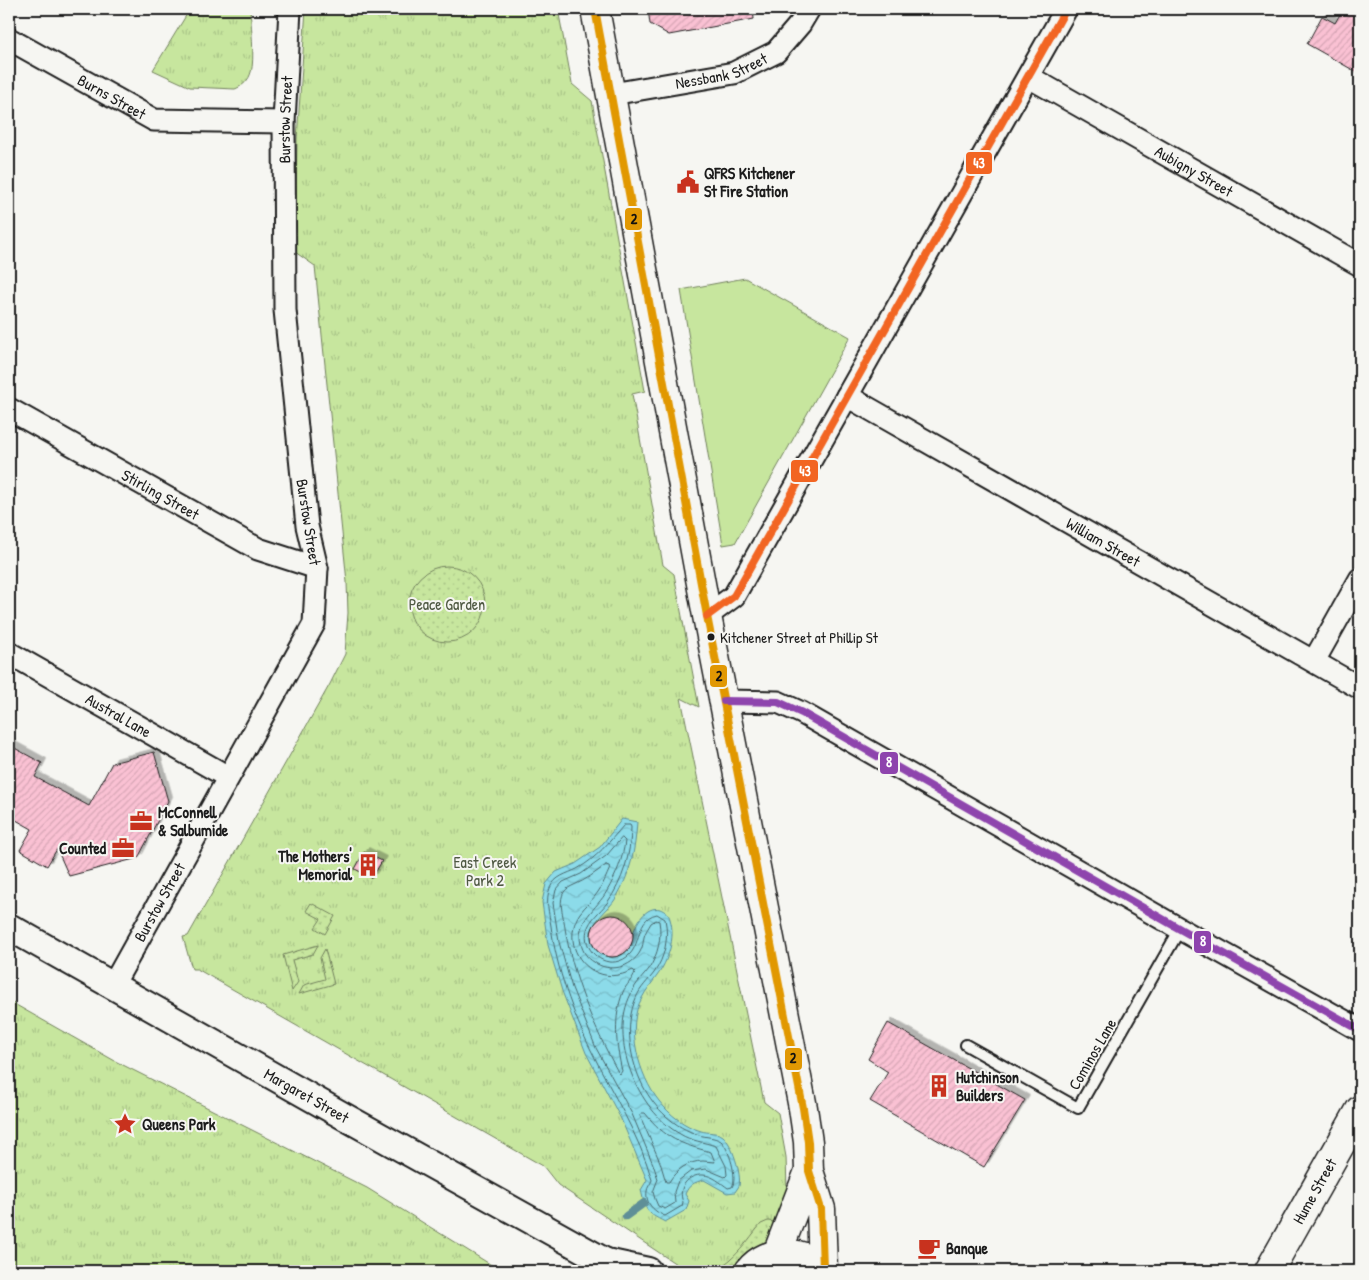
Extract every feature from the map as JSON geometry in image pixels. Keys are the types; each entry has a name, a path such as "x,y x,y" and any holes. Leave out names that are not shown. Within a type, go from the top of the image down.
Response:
{"main road":[{"path":"595,9 706,616 803,1108 808,1142 809,1171 821,1209 824,1270"},
{"name":"Hume Street","path":"1269,1271 1360,1110"},
{"path":"777,1254 809,1171"},
{"path":"749,1271 763,1259 777,1254 802,1256 810,1259 824,1270"}],"street":[{"name":"Burstow Street","path":"113,985 314,624 317,568 307,526 285,310 284,122 290,9"},
{"name":"Nessbank Street","path":"612,94 734,73 776,52 800,24 809,9"},
{"path":"706,616 734,596 1066,9"},
{"name":"Burns Street","path":"9,39 154,120 284,122"},
{"name":"Aubigny Street","path":"1029,77 1360,265"},
{"name":"William Street","path":"847,396 1360,688"},
{"name":"Stirling Street","path":"9,409 258,549 317,568"},
{"path":"1314,661 1360,579"},
{"name":"Austral Lane","path":"9,653 228,777"},
{"path":"724,700 778,702 802,713 1360,1030"},
{"name":"Margaret Street","path":"9,927 613,1267 648,1271"}],"lane":[{"name":"Cominos Lane","path":"966,1045 1078,1108 1180,929"}],"green space":[{"path":"190,9 250,9 253,59 249,78 241,86 235,89 190,87 153,70"},
{"name":"East Creek Park 2","path":"306,9 558,9 572,84 592,101 645,391 632,394 663,565 674,574 699,707 681,698 764,1102 778,1113 786,1157 787,1190 769,1240 733,1269 723,1272 685,1270 558,1185 543,1166 197,969 192,969 183,937 188,936 345,654 348,613 347,582 315,266 295,252 297,139"},
{"path":"745,278 850,337 735,543 723,545 681,290"},
{"name":"Peace Garden","path":"447,566 461,569 474,577 482,590 485,604 482,618 474,631 461,639 447,642 433,639 420,631 412,618 409,604 412,590 420,577 433,569"},
{"path":"311,903 335,916 325,934 315,928 321,919 306,911"},
{"path":"318,945 313,954 292,960 298,982 292,991 283,955"},
{"path":"325,949 334,984 299,994 304,985 325,979 320,958"},
{"name":"Queens Park","path":"9,1001 115,1061 367,1188 501,1271 9,1271"},
{"path":"768,1221 775,1222 769,1240 733,1269 723,1272 694,1271 695,1269 716,1269 725,1264 741,1249 761,1224"}],"water":[{"path":"622,819 637,822 631,861 616,898 594,925 591,935 593,943 597,950 605,956 621,955 628,950 636,926 642,916 650,910 660,909 669,916 672,934 668,956 637,1010 635,1037 640,1065 652,1091 663,1106 673,1115 689,1126 723,1136 733,1152 740,1181 735,1192 727,1193 704,1180 692,1184 685,1194 689,1201 686,1210 665,1222 647,1210 641,1190 647,1180 621,1119 586,1053 562,991 548,945 542,902 546,884 556,872 575,864 600,847"}],"building":[{"path":"648,9 753,9 754,19 669,35 650,24"},
{"path":"1343,9 1360,9 1360,74 1307,44 1322,16 1335,23"},
{"path":"9,745 42,763 35,777 89,806 112,763 154,752 168,801 138,858 69,876 57,849 47,866 20,850 32,829 9,816"},
{"name":"The Mothers' Memorial","path":"364,852 382,861 372,878 355,869"},
{"path":"612,915 627,921 633,936 627,951 612,957 597,951 591,936 597,921"},
{"name":"Hutchinson Builders","path":"888,1023 1025,1100 984,1167 870,1101 888,1072 868,1059"}],"waterway":[{"path":"626,1216 644,1203"}],"transit line":[{"name":"2","path":"595,9 707,616 803,1108 808,1142 809,1171 821,1209 823,1269"},
{"name":"43","path":"707,616 734,596 1066,9"},
{"name":"8","path":"724,701 778,702 802,713 1360,1030"}],"place":[{"name":"QFRS Kitchener St Fire Station","path":"688,182"},
{"name":"Kitchener Street at Phillip St","path":"711,637"},
{"name":"McConnell & Salbumide","path":"141,821"},
{"name":"Counted","path":"123,848"},
{"name":"The Mothers' Memorial","path":"368,865"},
{"name":"Hutchinson Builders","path":"939,1086"},
{"name":"Queens Park","path":"125,1124"},
{"name":"Banque","path":"929,1248"}]}
